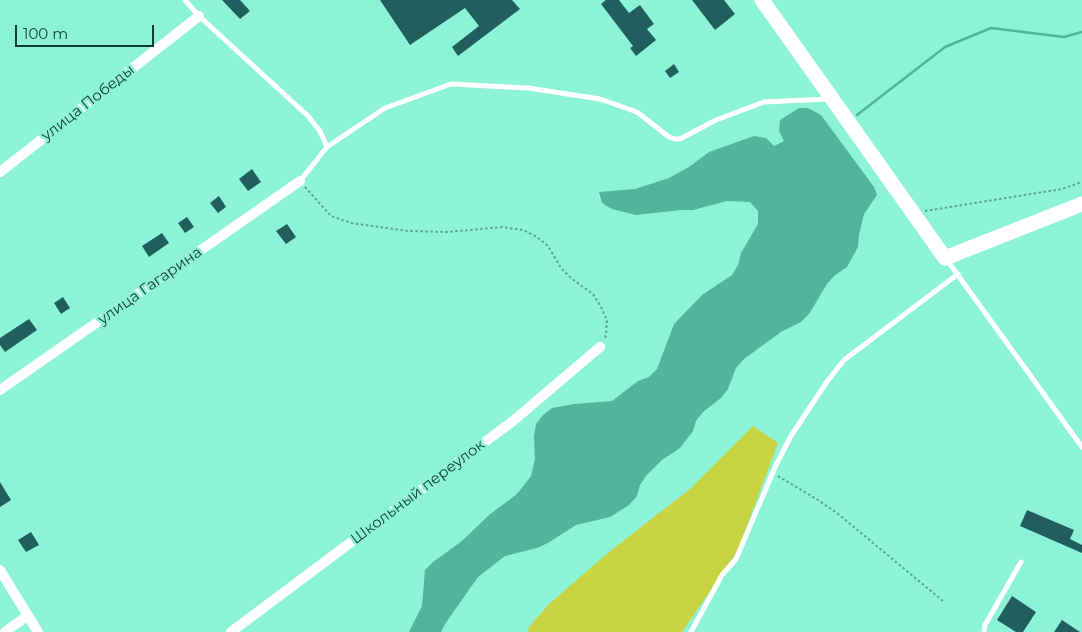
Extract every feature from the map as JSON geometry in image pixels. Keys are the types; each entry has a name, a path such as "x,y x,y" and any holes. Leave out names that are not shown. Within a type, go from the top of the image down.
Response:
{"street":[{"path":"762,0 945,258 1082,204"},
{"name":"улица Победы","path":"0,172 199,16"},
{"name":"улица Гагарина","path":"0,390 300,181"},
{"name":"Школьный переулок","path":"231,632 513,421 600,347"},
{"path":"0,570 38,632"},
{"path":"5,632 27,616"}],"lane":[{"path":"185,0 199,16 308,116 320,131 328,147"},
{"path":"300,181 328,147 385,108 451,84 528,88 600,99 638,112 669,137 675,139 680,139 716,120 764,102 830,98"},
{"path":"945,258 1082,447"},
{"path":"691,632 722,576 736,559 773,471 791,436 826,383 844,360 958,274"},
{"path":"984,632 985,625 1021,562"}],"path":[{"path":"300,181 331,216 351,223 408,231 448,232 502,227 523,230 537,237 548,246 561,268 572,279 593,294 601,307 607,320 606,335 600,347"},
{"path":"913,213 1062,189 1082,182"},
{"path":"773,471 837,514 942,601"}],"green space":[{"path":"753,426 778,443 737,552 682,632 528,632 529,627 549,604 609,552 690,489"}],"water":[{"path":"799,108 808,108 821,115 874,187 877,195 864,214 858,247 847,267 834,276 827,284 809,314 801,322 781,332 744,359 736,368 728,389 721,398 703,412 696,421 693,431 680,448 662,460 646,476 640,485 637,496 629,505 610,517 576,525 537,548 505,556 478,577 441,632 409,632 422,606 425,570 462,541 489,515 517,494 531,476 535,459 534,436 536,424 543,415 552,408 612,401 638,381 649,377 657,369 674,324 702,295 732,275 738,265 741,253 758,224 758,211 750,202 727,201 693,210 636,215 612,209 602,203 599,192 635,189 669,178 689,167 709,152 754,136 766,138 774,146 784,141 779,131 780,120"}],"building":[{"path":"222,0 240,0 250,11 240,19"},
{"path":"380,0 512,0 520,9 458,56 452,47 479,26 465,8 410,45"},
{"path":"606,0 619,0 629,13 640,5 654,24 647,29 656,40 636,56 630,48 633,46 601,4"},
{"path":"692,0 724,0 735,14 715,30"},
{"path":"674,64 679,72 670,78 665,71"},
{"path":"252,169 261,182 248,191 239,179"},
{"path":"219,196 226,207 218,213 210,203"},
{"path":"187,217 194,227 185,233 178,223"},
{"path":"287,224 296,237 286,244 276,231"},
{"path":"162,233 169,243 149,257 142,246"},
{"path":"63,297 70,308 61,314 54,303"},
{"path":"29,319 37,330 5,352 0,345 0,338"},
{"path":"0,482 11,500 0,507"},
{"path":"1027,510 1074,530 1070,539 1082,545 1082,553 1020,526"},
{"path":"31,532 39,545 26,552 18,540"},
{"path":"1012,596 1036,612 1023,632 1016,632 997,620"},
{"path":"1062,620 1080,632 1054,632"}],"waterway":[{"path":"857,115 945,47 991,28 1064,37 1082,32"}]}
